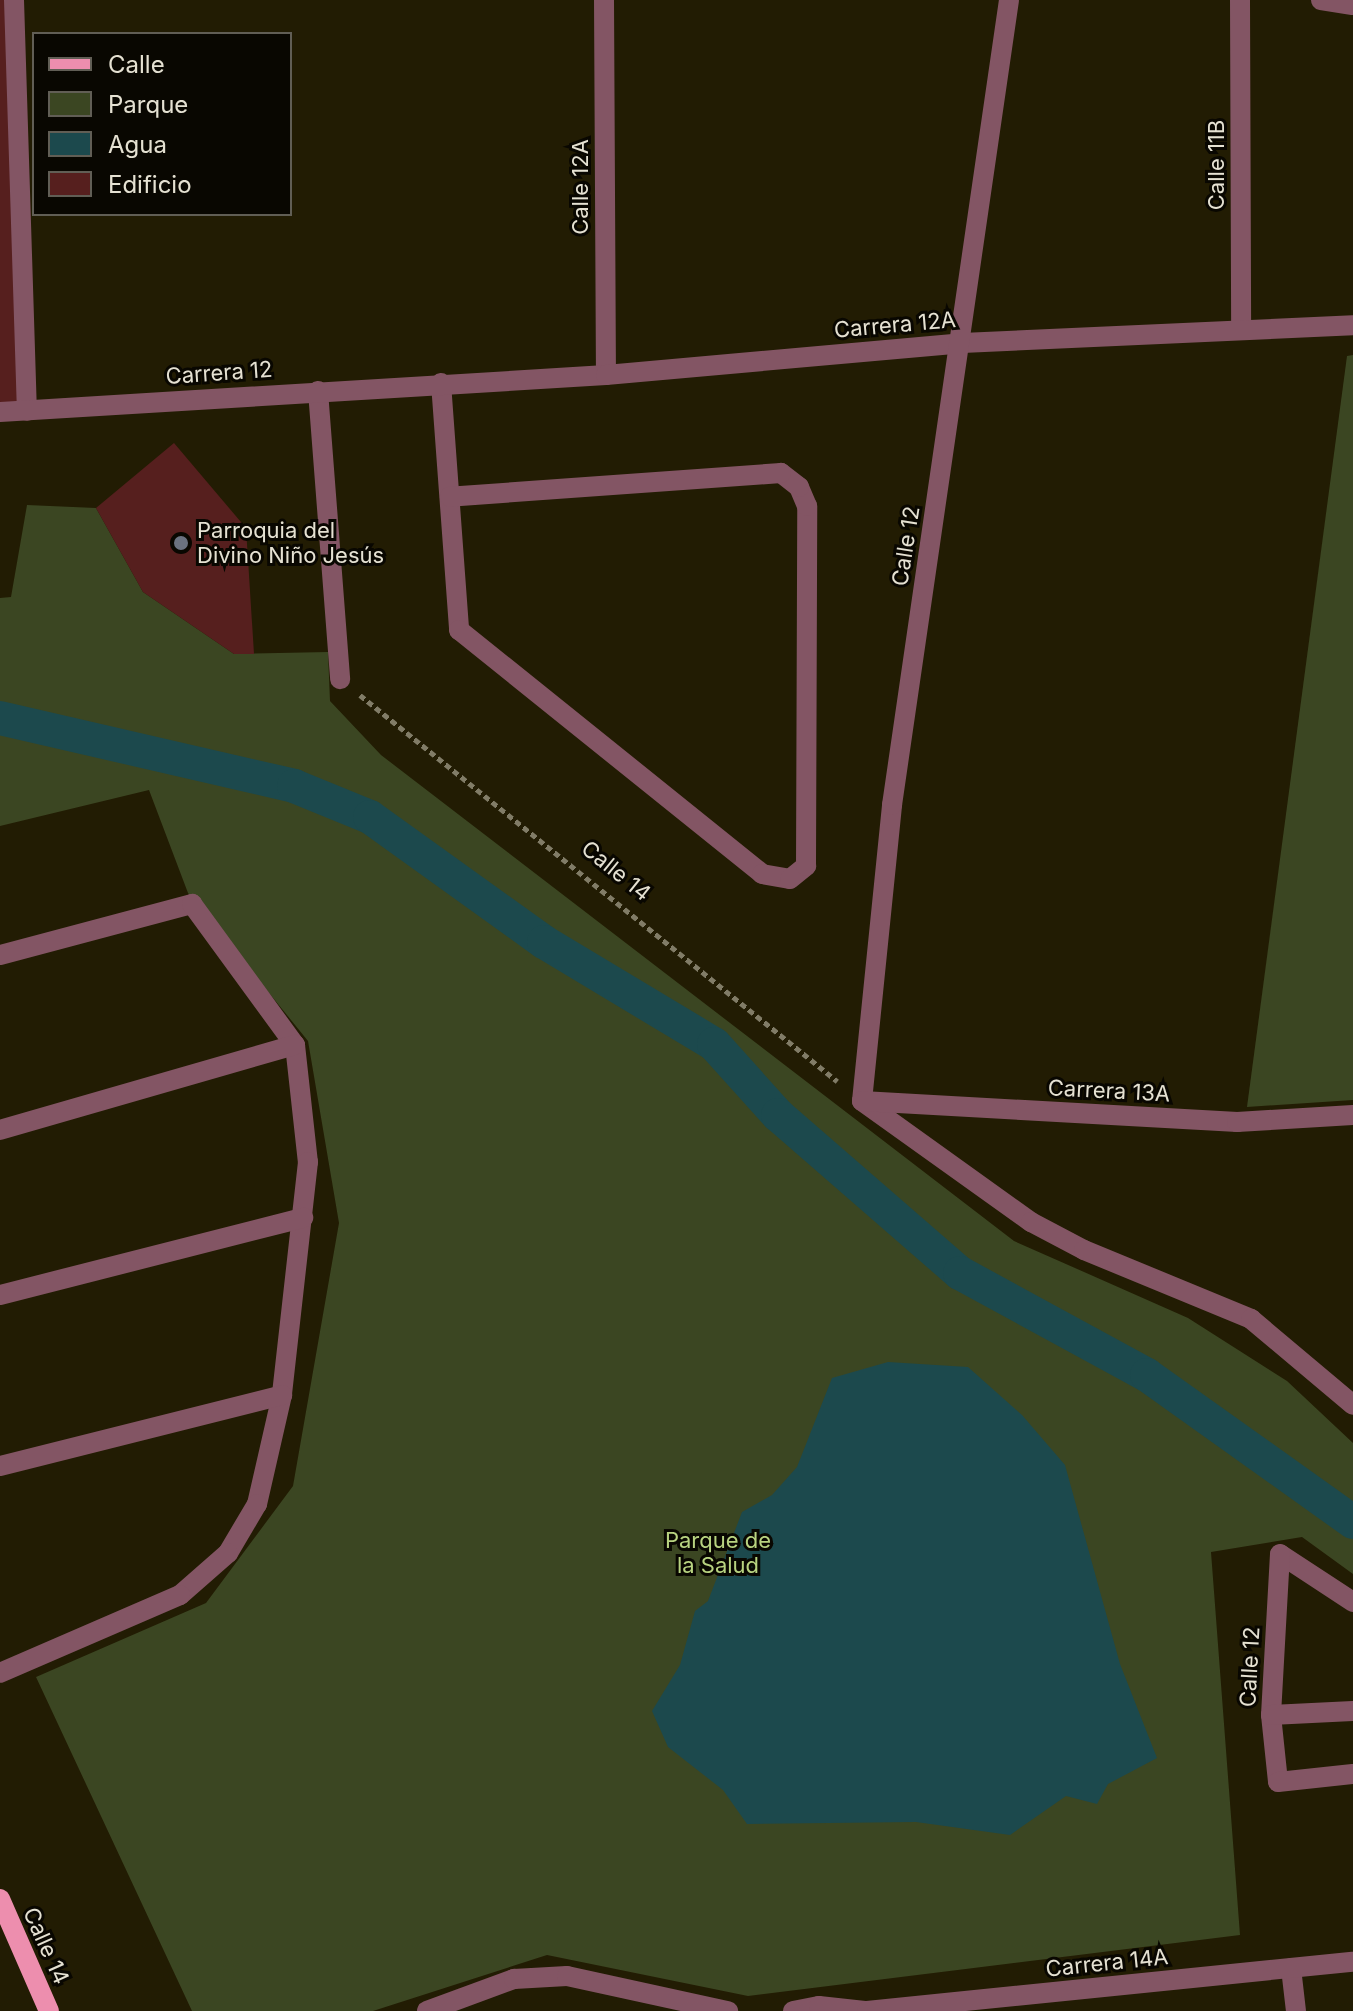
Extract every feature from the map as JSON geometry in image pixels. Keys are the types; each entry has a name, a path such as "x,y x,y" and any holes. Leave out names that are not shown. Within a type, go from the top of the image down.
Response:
{"main road":[{"name":"Calle 14","path":"0,1899 49,2011"}],"street":[{"path":"14,0 27,411"},
{"name":"Calle 12A","path":"604,0 606,375"},
{"name":"Calle 12","path":"862,1101 892,805 962,343 1009,0"},
{"name":"Calle 11B","path":"1240,0 1241,330"},
{"path":"1321,0 1353,5"},
{"name":"Carrera 12A","path":"441,383 606,375 962,343 1353,325"},
{"path":"441,383 459,630 762,874 790,879 806,866 807,506 799,487 781,473 450,497"},
{"name":"Carrera 12","path":"0,412 441,383"},
{"path":"318,391 340,679"},
{"path":"0,955 192,904 295,1045 306,1116 303,1218 282,1395 257,1504 228,1553 180,1595 0,1673"},
{"path":"0,1130 295,1045"},
{"path":"862,1101 1031,1222 1084,1250 1251,1319 1353,1405"},
{"name":"Carrera 13A","path":"862,1101 1237,1122 1353,1115"},
{"path":"0,1295 303,1218"},
{"path":"0,1466 282,1395"},
{"name":"Calle 12","path":"1353,1602 1280,1554 1271,1715 1278,1782 1353,1774"},
{"path":"1271,1715 1353,1711"},
{"name":"Carrera 14A","path":"793,2011 819,2006 866,2011 1353,1962"},
{"path":"1291,1968 1296,2011"},
{"path":"427,2011 514,1979 554,1977 676,2005 728,2011"}],"path":[{"name":"Calle 14","path":"340,679 862,1101"}],"green space":[{"path":"1353,355 1353,1100 1247,1107 1347,356"},
{"name":"Parque de la Salud","path":"27,505 96,508 143,592 234,654 328,652 330,701 381,755 1014,1241 1188,1318 1287,1381 1353,1443 1353,1574 1302,1537 1211,1552 1240,1935 748,1996 547,1955 373,2011 192,2011 36,1677 206,1603 293,1486 339,1223 308,1041 188,893 149,790 0,826 0,598 11,597"}],"water":[{"path":"888,1362 968,1367 1022,1415 1065,1465 1120,1664 1157,1758 1108,1784 1097,1804 1066,1796 1010,1835 916,1822 747,1824 723,1790 668,1747 652,1711 680,1665 695,1611 708,1601 742,1512 772,1495 797,1467 832,1378"}],"building":[{"path":"0,0 14,0 27,411 0,412"},
{"name":"Parroquia del Divino Niño Jesús","path":"174,443 246,528 254,654 234,654 143,592 96,508"}],"waterway":[{"path":"0,718 294,786 370,817 544,942 714,1044 778,1115 960,1273 1147,1375 1353,1522"}],"place":[{"name":"Parroquia del Divino Niño Jesús","path":"181,543"}]}
